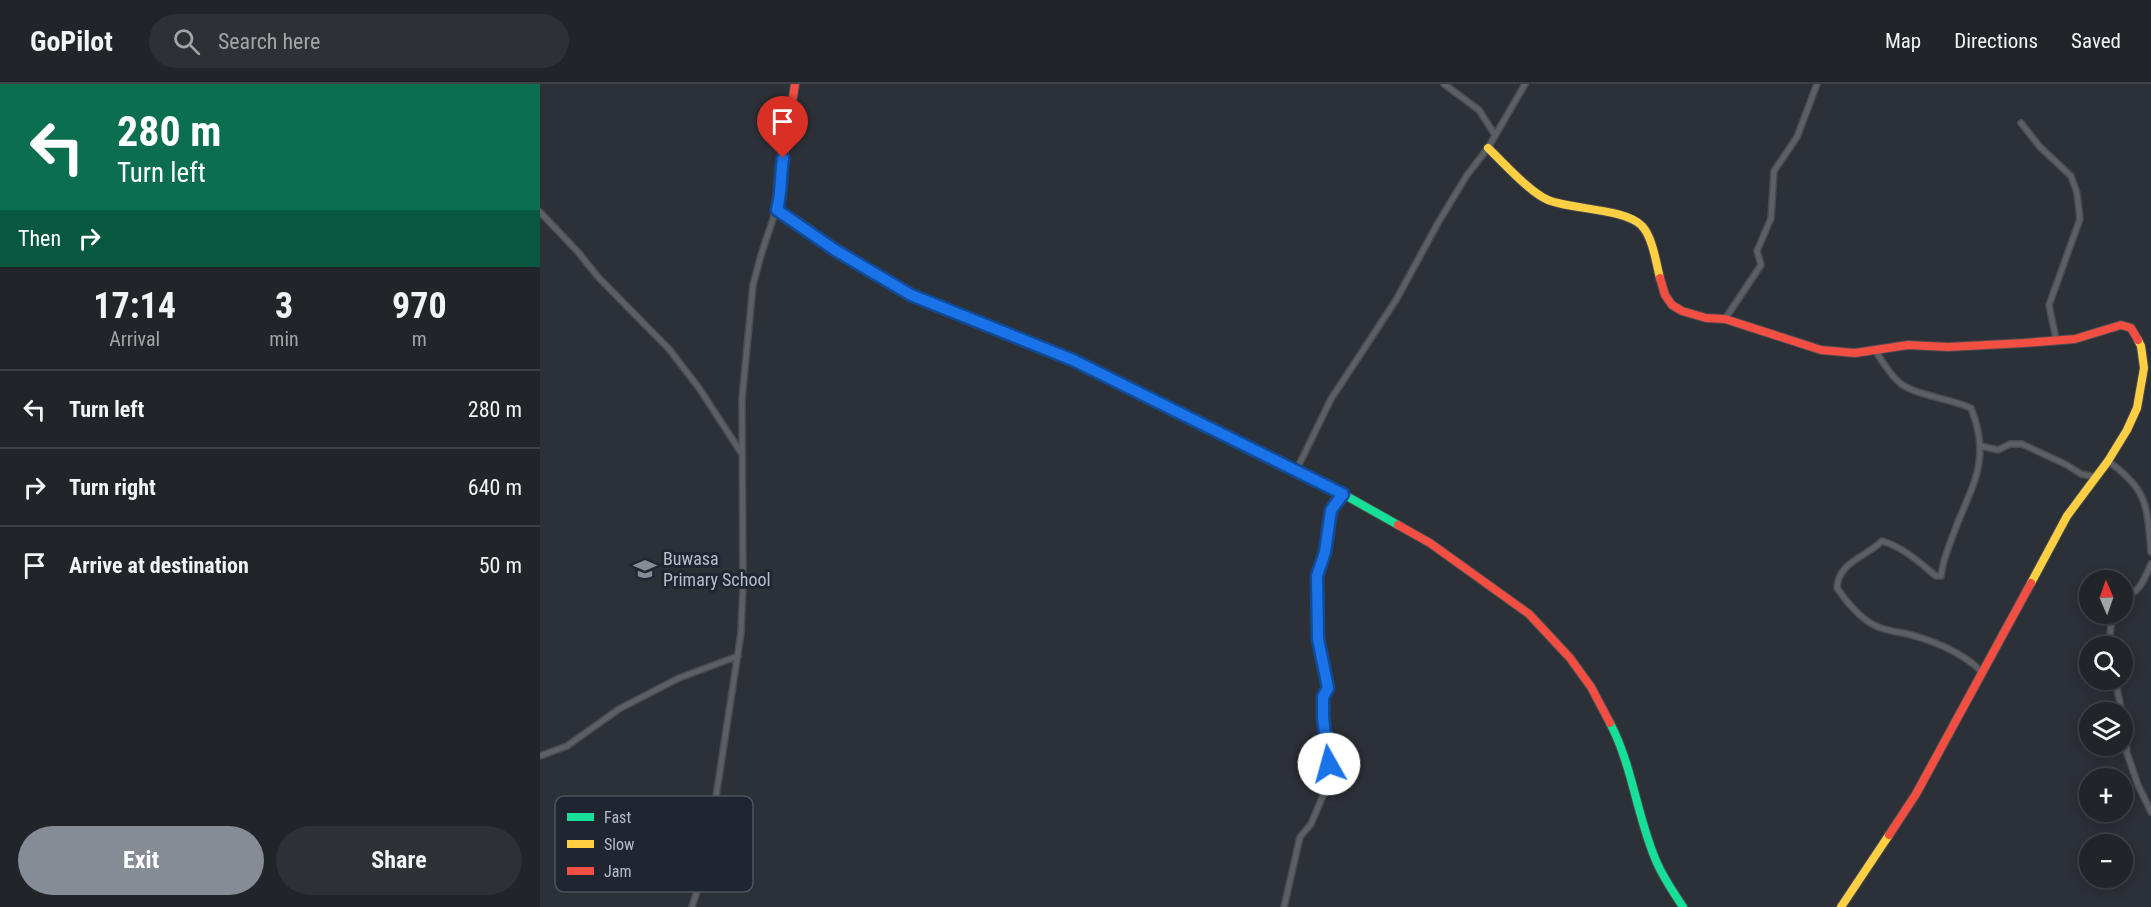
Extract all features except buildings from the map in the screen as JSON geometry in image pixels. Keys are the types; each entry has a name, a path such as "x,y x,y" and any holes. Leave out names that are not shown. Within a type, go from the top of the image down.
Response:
{"street":[{"path":"716,796 738,656 743,603 742,399 753,285 782,191 781,172 795,84"},
{"path":"1444,84 1479,110 1495,135"},
{"path":"1296,471 1331,399 1396,300 1438,223 1467,175 1488,148 1525,84"},
{"path":"1725,319 1761,266 1757,251 1771,218 1774,171 1797,137 1816,84"},
{"path":"2020,123 2040,147 2071,176 2077,193 2080,219 2049,305 2056,339"},
{"path":"1488,148 1535,192 1548,200 1615,214 1632,219 1642,226 1648,236 1665,295 1672,305 1706,318 1725,319 1821,350 1855,353 1908,345 1948,347 2075,339 2121,325 2131,328 2141,346 2144,368 2137,408 2127,430 2108,461 2067,516 1916,794 1841,907"},
{"path":"777,210 835,250 911,295 1073,360 1343,494 1430,543 1529,614 1570,658 1591,687 1612,726 1621,747 1656,862 1683,907"},
{"path":"540,212 598,277 669,349 699,388 741,452"},
{"path":"1875,350 1900,383 1911,389 1946,398 1971,408 1981,446 1977,478 1947,546 1941,576 1936,576 1892,543 1882,541 1873,550 1843,570 1837,577 1837,588 1846,601 1870,623 1950,650 1972,662 1981,671"},
{"path":"1981,446 1998,450 2010,444 2022,444 2081,474 2096,477"},
{"path":"2108,461 2136,486 2146,503 2151,552"},
{"path":"1284,907 1300,837 1311,824 1327,786 1329,764 1323,718 1323,697 1328,688 1318,639 1317,576 1325,552 1331,510 1343,494"},
{"path":"2133,595 2151,564"},
{"path":"540,756 567,746 618,709 679,678 738,656"},
{"path":"2128,756 2151,812"},
{"path":"692,907 697,892"}],"traffic: fast":[{"path":"1186,416 1343,494 1398,525"},
{"path":"1610,723 1624,757 1650,846 1663,875 1683,907"}],"traffic: slow":[{"path":"1488,148 1525,184 1548,200 1611,212 1634,220 1642,226 1651,244 1660,278"},
{"path":"931,303 1073,360 1186,416"},
{"path":"2031,583 2067,516 2108,461 2137,408 2144,368 2138,340"},
{"path":"1841,907 1889,835"}],"traffic: jam":[{"path":"795,84 781,172 782,191 776,210 870,273 931,303"},
{"path":"1660,278 1665,295 1672,305 1682,311 1706,318 1725,319 1821,350 1855,353 1908,345 1948,347 2075,339 2121,325 2131,328 2138,340"},
{"path":"1398,525 1430,543 1529,614 1570,658 1591,687 1610,723"},
{"path":"1889,835 1916,794 2031,583"}],"place":[{"name":"Buwasa Primary School","path":"645,569"}],"route":[{"path":"783,158 782,191 777,210 882,279 932,305 1073,360 1343,494 1331,510 1325,552 1317,576 1318,639 1328,688 1323,697 1323,718 1329,764"}]}
